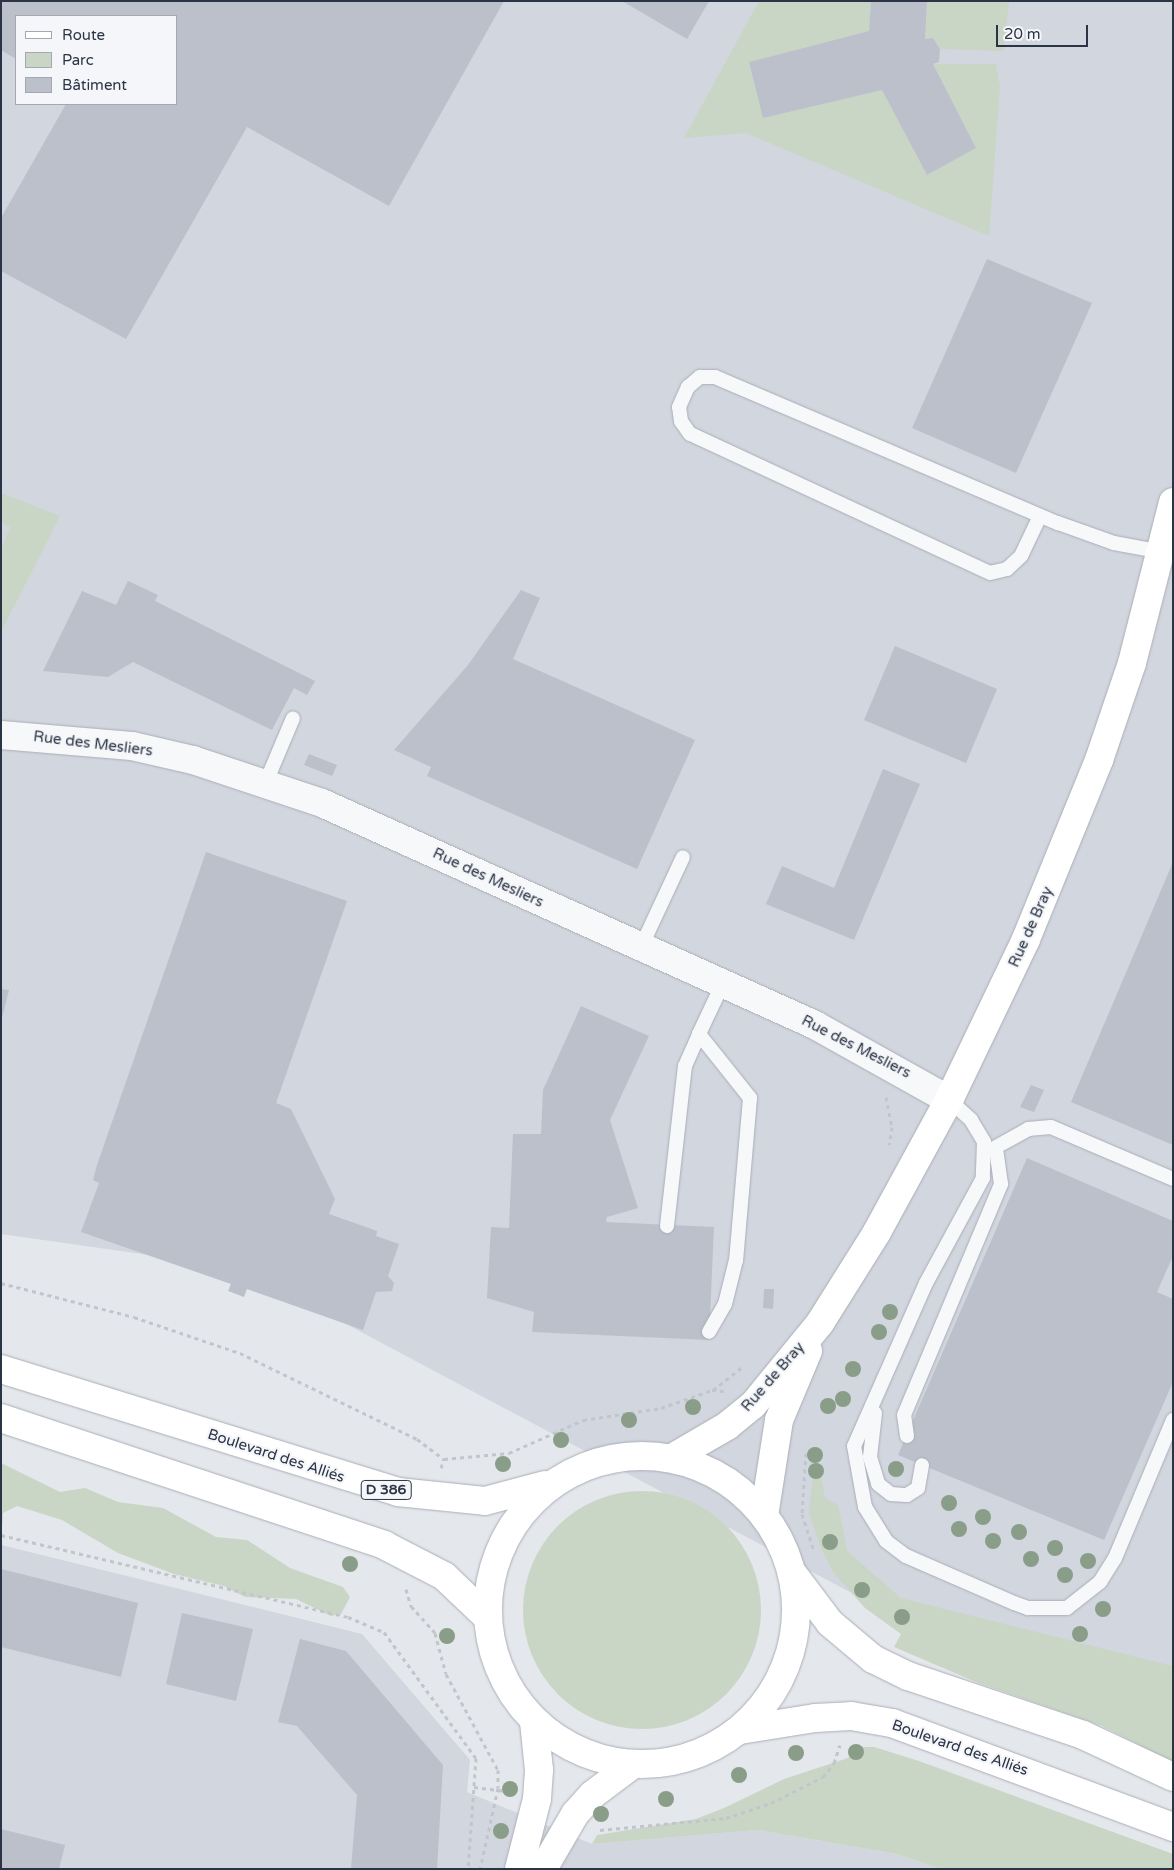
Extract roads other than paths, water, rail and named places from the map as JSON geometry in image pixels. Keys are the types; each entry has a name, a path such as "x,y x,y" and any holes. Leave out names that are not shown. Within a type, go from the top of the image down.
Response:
{"main road":[{"name":"Rue de Bray","path":"672,1458 727,1426 753,1405 820,1323 877,1232 949,1100 1061,858 1129,672 1162,552 1173,502"},
{"name":"Rue de Bray","path":"764,1516 779,1420 820,1323"},
{"name":"Boulevard des Alliés","path":"1,1370 398,1492 485,1500 556,1482"},
{"path":"1,1418 384,1545 444,1576 487,1617"},
{"path":"792,1572 796,1616 788,1659 769,1698 740,1730 700,1754 656,1764 632,1765 576,1750 534,1722 506,1684 490,1640 487,1617 492,1572 509,1530 538,1496 556,1482 608,1460 648,1456 672,1458 723,1478 764,1516 776,1534 792,1572 830,1623 873,1659 908,1676 1083,1735 1173,1777"},
{"name":"Boulevard des Alliés","path":"740,1730 815,1718 851,1716 892,1723 1173,1827"},
{"path":"519,1869 537,1799 539,1770 534,1722"},
{"path":"543,1869 575,1814 592,1795 632,1765"}],"street":[{"name":"Rue des Mesliers","path":"1,735 132,746 266,782 388,832 723,983 900,1070 949,1100"}],"lane":[{"path":"1040,516 1021,556 1007,569 990,572 690,434 681,421 679,407 688,387 700,377 715,377 1040,516 1114,543 1162,552"},
{"path":"266,782 292,718"},
{"path":"641,947 683,857"},
{"path":"667,1226 685,1066 723,983"},
{"path":"699,1034 750,1098 736,1260 725,1304 709,1332"},
{"path":"907,1436 904,1415 1001,1184 990,1144 971,1120 949,1100"},
{"path":"990,1144 1028,1129 1051,1127 1173,1179"},
{"path":"990,1144 983,1178 926,1283 876,1402 854,1446 865,1507 886,1541 906,1556 1014,1603 1046,1610 1067,1608 1100,1582 1115,1558 1173,1420"},
{"path":"876,1402 870,1457 878,1484 892,1494 907,1495 918,1488 922,1465"}]}
